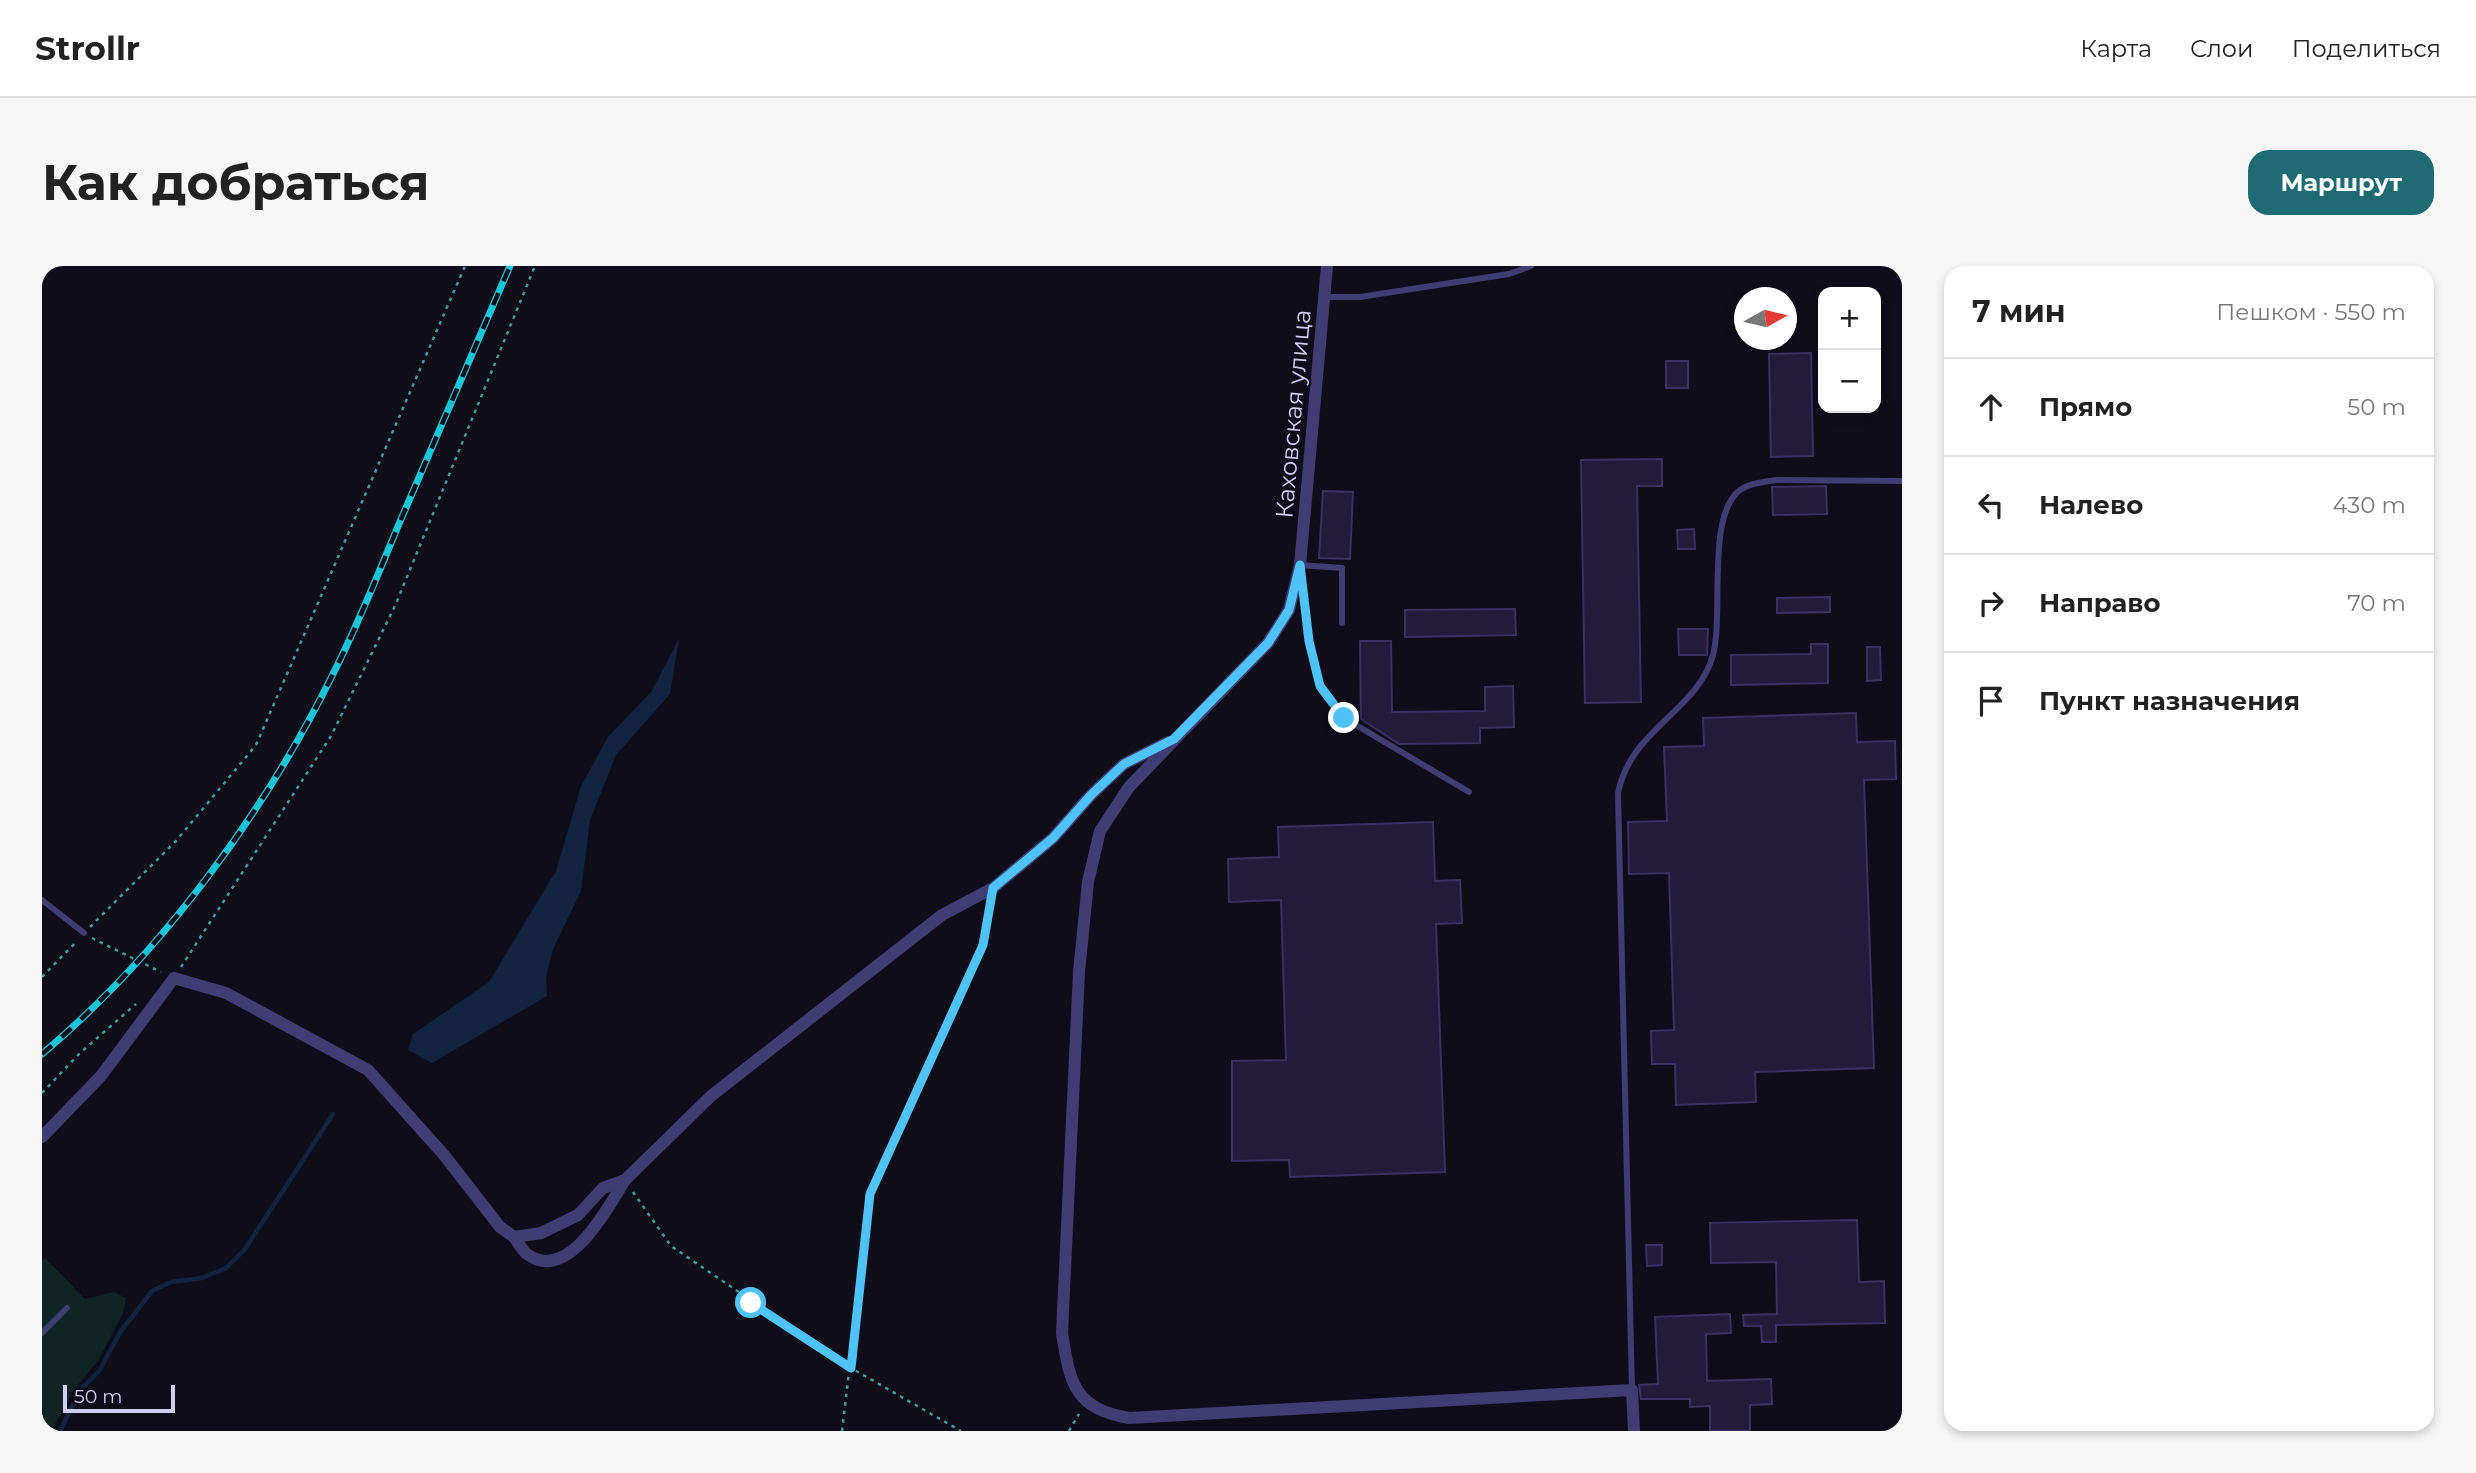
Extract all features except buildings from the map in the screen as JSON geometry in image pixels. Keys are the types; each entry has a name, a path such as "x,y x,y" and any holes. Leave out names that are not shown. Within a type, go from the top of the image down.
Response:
{"street":[{"name":"Каховская улица","path":"1087,1402 1068,1374 1062,1333 1079,972 1088,882 1100,831 1129,787 1268,643 1289,610 1300,565 1327,266"},
{"path":"42,1137 101,1076 174,978 226,993 368,1070 444,1155 500,1227 513,1237 528,1255 547,1261 566,1254 588,1239 625,1181 711,1096 942,915 993,888 1053,838 1091,795 1124,764 1174,739"},
{"path":"513,1237 541,1233 578,1215 603,1188 625,1181"},
{"path":"1087,1402 1102,1413 1129,1418 1632,1390 1634,1431"}],"lane":[{"path":"1325,297 1360,298 1509,274 1531,266"},
{"path":"1632,1390 1618,793 1623,770 1637,748 1697,687 1713,659 1718,636 1722,524 1727,505 1740,490 1758,482 1776,481 1902,481"},
{"path":"1342,623 1342,568 1300,565 1309,641 1320,686 1328,697 1344,718 1469,792"},
{"path":"42,900 84,933"},
{"path":"42,1333 67,1308"}],"path":[{"path":"42,977 176,841 256,745 465,266"},
{"path":"84,933 174,978 331,736 395,606 535,266"},
{"path":"842,1431 870,1194 983,945 993,888"},
{"path":"42,1093 79,1053 145,998"},
{"path":"625,1181 671,1246 851,1368 961,1431"},
{"path":"1069,1431 1087,1402"}],"green space":[{"path":"45,1258 85,1299 114,1292 126,1298 123,1313 98,1361 75,1388 51,1431 42,1431 42,1260"}],"water":[{"path":"679,639 670,694 616,755 590,820 581,891 553,949 546,977 547,996 432,1063 408,1050 413,1034 489,982 556,871 581,786 608,737 651,692"}],"waterway":[{"path":"60,1431 80,1390 99,1371 121,1331 152,1291 171,1282 202,1278 226,1268 245,1249 333,1114"}],"railway":[{"path":"42,1054 86,1015 168,926 207,878 276,778 351,637 510,266"}],"route":[{"path":"751,1303 851,1368 870,1194 942,1041 983,945 993,888 1053,838 1091,795 1124,764 1174,739 1268,643 1289,610 1300,565 1309,641 1320,686 1344,718"}]}
